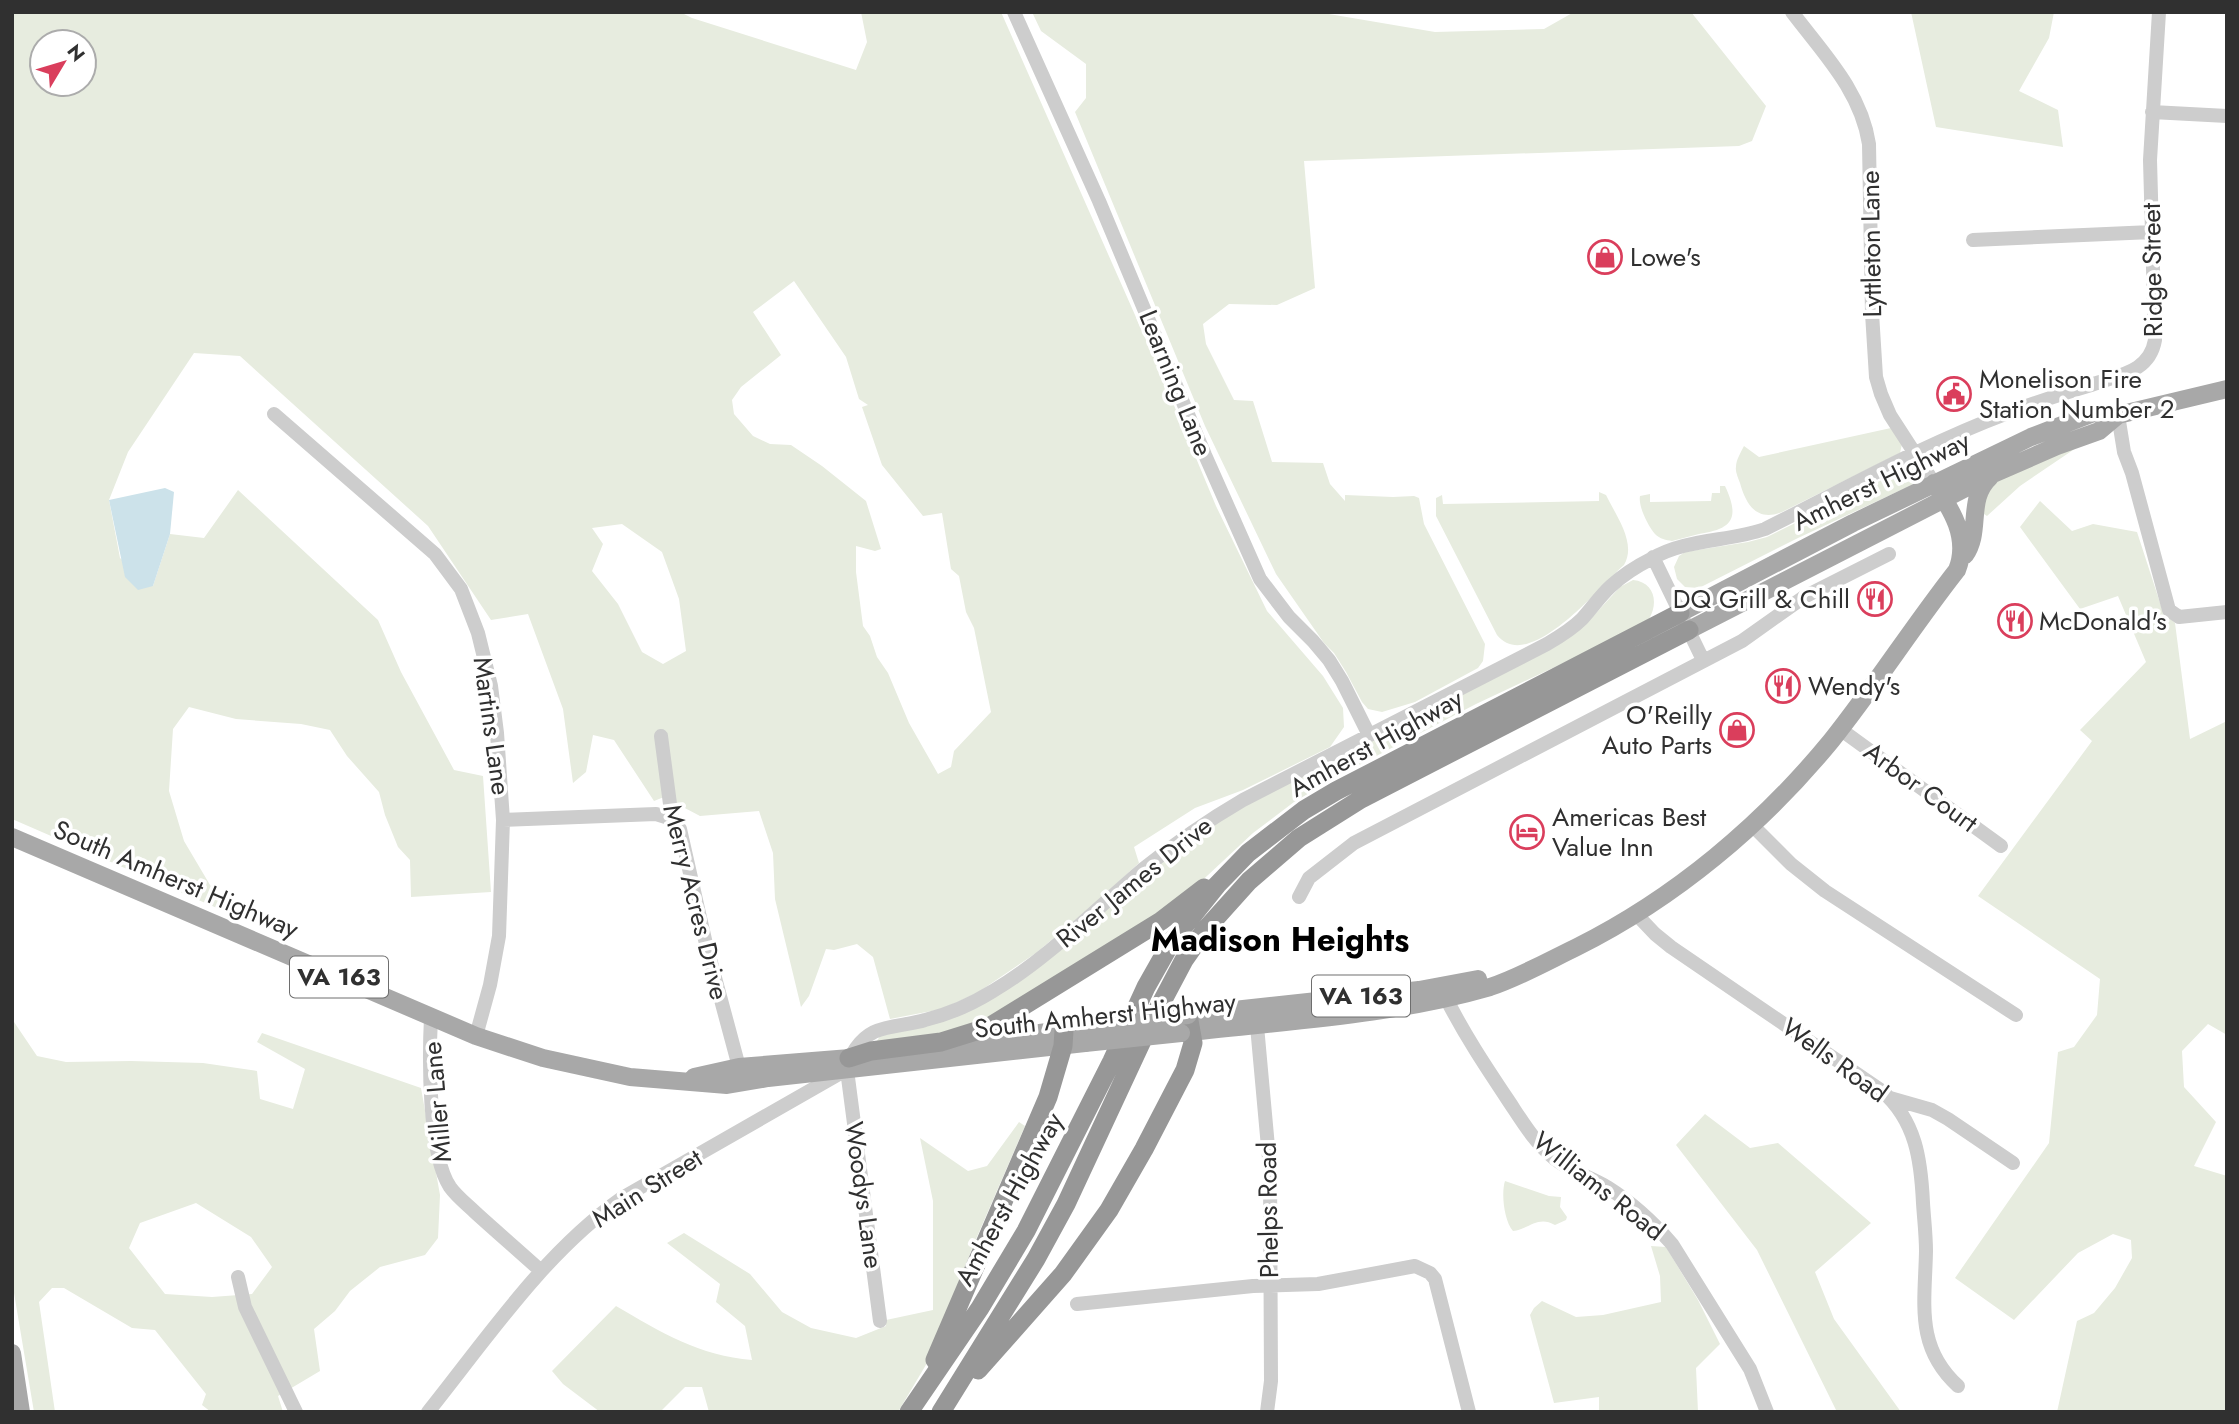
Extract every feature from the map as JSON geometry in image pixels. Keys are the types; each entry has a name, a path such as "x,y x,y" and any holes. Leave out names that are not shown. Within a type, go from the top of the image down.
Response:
{"highway":[{"name":"Amherst Highway","path":"907,1412 979,1308 1026,1231 1112,1061 1146,987 1172,941 1217,885 1248,853 1304,810 1336,791 1684,622"},
{"name":"Amherst Highway","path":"943,1412 1036,1259 1066,1204 1170,985 1205,930 1249,881 1299,838 1361,799 1684,622"},
{"path":"848,1064 871,1051 941,1042 989,1027 1161,921 1248,853"},
{"path":"943,1412 1063,1274 1109,1210 1185,1070 1193,1043 1187,1026"},
{"path":"907,1412 934,1361 1048,1097 1064,1038"}],"main road":[{"path":"2118,415 2227,389"},
{"name":"Amherst Highway","path":"1684,622 1934,482 2031,437 2096,412 2118,415"},
{"name":"Amherst Highway","path":"1684,622 1993,474 2099,431 2118,415"},
{"name":"South Amherst Highway","path":"1256,1016 1401,1007 1493,986 1598,936 1636,914 1709,861 1752,825 1792,785 1840,729 1970,548 1980,486 1993,474"},
{"path":"1934,482 1959,531 1961,560"},
{"name":"South Amherst Highway","path":"12,837 476,1036 582,1068 630,1077 727,1085 848,1064 1064,1038 1092,1026 1187,1026"},
{"name":"South Amherst Highway","path":"1064,1038 1085,1043 1419,990 1533,968"},
{"name":"South Amherst Highway","path":"677,1081 739,1067 848,1064"},
{"path":"12,1353 21,1412"}],"street":[{"name":"Learning Lane","path":"1014,12 1099,201 1260,579 1289,617 1329,660 1369,735"},
{"name":"Lyttleton Lane","path":"1792,12 1848,86 1857,101 1867,129 1870,157 1871,313 1876,377 1890,415 1934,482"},
{"name":"Ridge Street","path":"1915,454 2007,413 2123,375 2147,360 2155,340 2150,160 2159,12"},
{"path":"2152,112 2227,116"},
{"path":"1973,240 2152,232"},
{"name":"Martins Lane","path":"274,414 435,554 461,589 478,633 491,686 503,820 499,936 476,1036"},
{"path":"2118,415 2124,452 2169,610 2179,617 2227,612"},
{"name":"River James Drive","path":"848,1064 866,1037 874,1032 956,1010 998,988 1052,947 1174,845 1212,818 1564,634 1580,621 1610,587 1653,557 1696,542 1751,534 1766,529 1915,454"},
{"path":"1298,897 1309,878 1354,843 1742,641 1804,597 1889,554"},
{"path":"1653,557 1703,660"},
{"name":"Arbor Court","path":"1840,729 2001,846"},
{"name":"Merry Acres Drive","path":"660,736 672,819 680,829 706,944 739,1067"},
{"path":"503,820 656,814 672,819"},
{"path":"1752,825 1791,864 1825,891 2016,1015"},
{"name":"Wells Road","path":"1636,914 1671,947 1889,1097 1900,1109 1914,1136 1921,1167 1926,1247 1926,1336 1937,1361 1958,1386"},
{"name":"Williams Road","path":"1446,998 1479,1058 1541,1147 1567,1167 1610,1189 1657,1227 1672,1244 1749,1369 1768,1412"},
{"name":"Phelps Road","path":"1256,1016 1270,1168 1270,1381 1267,1412"},
{"name":"Miller Lane","path":"431,1017 429,1046 434,1120 439,1162 444,1175 458,1196 541,1271"},
{"name":"Main Street","path":"428,1412 541,1271 582,1228 622,1198 848,1064"},
{"name":"Woodys Lane","path":"848,1064 880,1321"},
{"path":"1889,1097 1932,1110 2013,1163"},
{"path":"1077,1304 1318,1284 1407,1266 1423,1268 1433,1277 1438,1287 1469,1412"},
{"path":"238,1276 245,1307 296,1412"}],"shaded area":[{"path":"12,12 680,12 856,70 867,42 861,12 1001,12 1158,367 1216,506 1267,611 1323,676 1343,708 1344,727 1330,747 1243,790 1195,808 1134,847 1139,863 1036,953 977,993 942,1009 890,1019 873,957 857,944 834,950 826,949 809,996 801,1007 775,899 773,853 759,811 700,816 664,797 654,801 614,740 593,735 586,772 573,783 563,709 528,614 491,620 428,526 240,356 194,353 128,452 109,500 120,558 153,586 170,534 204,538 238,490 378,620 401,672 454,770 483,776 491,892 411,897 410,860 398,847 379,792 347,756 330,730 301,724 236,719 189,707 173,729 169,791 184,841 226,912 12,819","holes":["794,281 846,357 859,399 868,405 862,407 882,465 923,516 942,513 951,569 959,576 966,612 974,628 991,712 954,751 951,767 938,774 909,723 888,673 877,657 870,636 863,626 856,572 856,546 875,551 881,549 866,501 791,445 770,444 753,436 734,414 732,400 741,387 781,355 753,312","622,524 662,552 679,599 686,651 663,664 642,652 618,604 592,571 603,544 592,528"]},
{"path":"1032,12 1317,12 1435,32 1544,29 1574,12 1691,12 1766,106 1752,141 1739,146 1304,161 1315,288 1277,305 1229,304 1203,324 1206,344 1234,400 1253,401 1272,462 1323,463 1330,484 1345,501 1345,495 1419,498 1424,524 1485,644 1483,661 1478,668 1415,702 1382,712 1368,709 1362,702 1334,653 1324,643 1276,574 1205,426 1075,112 1086,98 1086,64 1041,31"},
{"path":"1911,12 2054,12 2049,38 2019,91 2058,110 2063,147 1936,127"},
{"path":"1891,428 1902,444 1900,453 1782,512 1766,515 1754,510 1749,504 1736,469 1744,446 1759,457"},
{"path":"2076,448 2020,486 1987,516 1981,512 1984,488 2021,468"},
{"path":"1910,466 1917,473 1913,484 1699,588 1685,587 1677,579 1674,567 1679,556 1685,552 1767,537"},
{"path":"1720,486 1725,486 1730,497 1732,514 1726,525 1720,529 1672,541 1657,536 1644,516 1640,496 1650,494 1650,502 1711,501 1712,493 1720,493"},
{"path":"1599,492 1606,495 1624,530 1628,548 1624,565 1582,606 1545,636 1527,644 1511,644 1497,635 1436,516 1436,498 1442,495 1443,504 1599,501"},
{"path":"2040,501 2072,531 2093,524 2137,532 2163,612 2175,623 2190,739 2227,721 2227,1035 2208,1024 2182,1051 2184,1087 2216,1122 2194,1166 2227,1176 2227,1412 2057,1412 2077,1321 2094,1313 2115,1288 2132,1258 2131,1240 2113,1234 2078,1253 2014,1320 1955,1278 2049,1143 2058,1052 2074,1047 2097,1015 2100,979 1978,896 2092,741 2080,730 2146,662 2118,596 2080,609 2020,527"},
{"path":"1633,580 1646,585 1653,594 1654,606 1649,619 1476,704 1294,802 1253,833 1177,904 1026,1001 960,1032 876,1042 881,1035 949,1018 1207,826 1585,625 1620,587"},
{"path":"12,1019 37,1056 66,1062 203,1063 257,1071 260,1099 293,1109 305,1069 257,1042 262,1033 421,1088 440,1195 438,1238 425,1255 380,1267 350,1291 335,1311 314,1329 320,1371 278,1396 283,1412 211,1412 202,1405 206,1394 155,1330 132,1328 64,1288 52,1288 39,1302 55,1412 34,1412 12,1281","holes":["196,1203 251,1237 272,1267 252,1294 212,1297 165,1294 129,1248 140,1223"]},
{"path":"1705,1114 1750,1148 1778,1143 1871,1223 1815,1272 1834,1319 1901,1412 1837,1412 1757,1250 1676,1145"},
{"path":"1019,1122 1025,1126 973,1246 930,1358 898,1412 709,1412 702,1387 685,1387 660,1412 600,1412 563,1384 552,1371 616,1306 698,1348 733,1358 752,1360 745,1326 716,1302 720,1284 667,1243 684,1233 750,1274 782,1312 811,1328 856,1338 886,1326 886,1320 933,1310 933,1201 920,1138 968,1171 987,1166"},
{"path":"1505,1181 1549,1196 1561,1197 1560,1207 1567,1217 1566,1220 1555,1225 1538,1222 1513,1231 1507,1221 1504,1207"},
{"path":"1651,1246 1666,1247 1698,1300 1720,1344 1696,1368 1698,1412 1599,1412 1599,1397 1554,1403 1530,1315 1534,1308 1542,1301 1576,1317 1603,1315 1661,1302 1660,1276"}],"water":[{"path":"165,488 174,492 170,534 153,586 138,590 125,577 109,500"}],"place":[{"name":"Lowe's","path":"1605,257"},
{"name":"Monelison Fire Station Number 2","path":"1954,394"},
{"name":"DQ Grill & Chill","path":"1875,599"},
{"name":"McDonald's","path":"2015,621"},
{"name":"Wendy's","path":"1783,686"},
{"name":"O'Reilly Auto Parts","path":"1737,730"},
{"name":"Americas Best Value Inn","path":"1527,832"}],"district":[{"name":"Madison Heights","path":"1280,939"}]}
